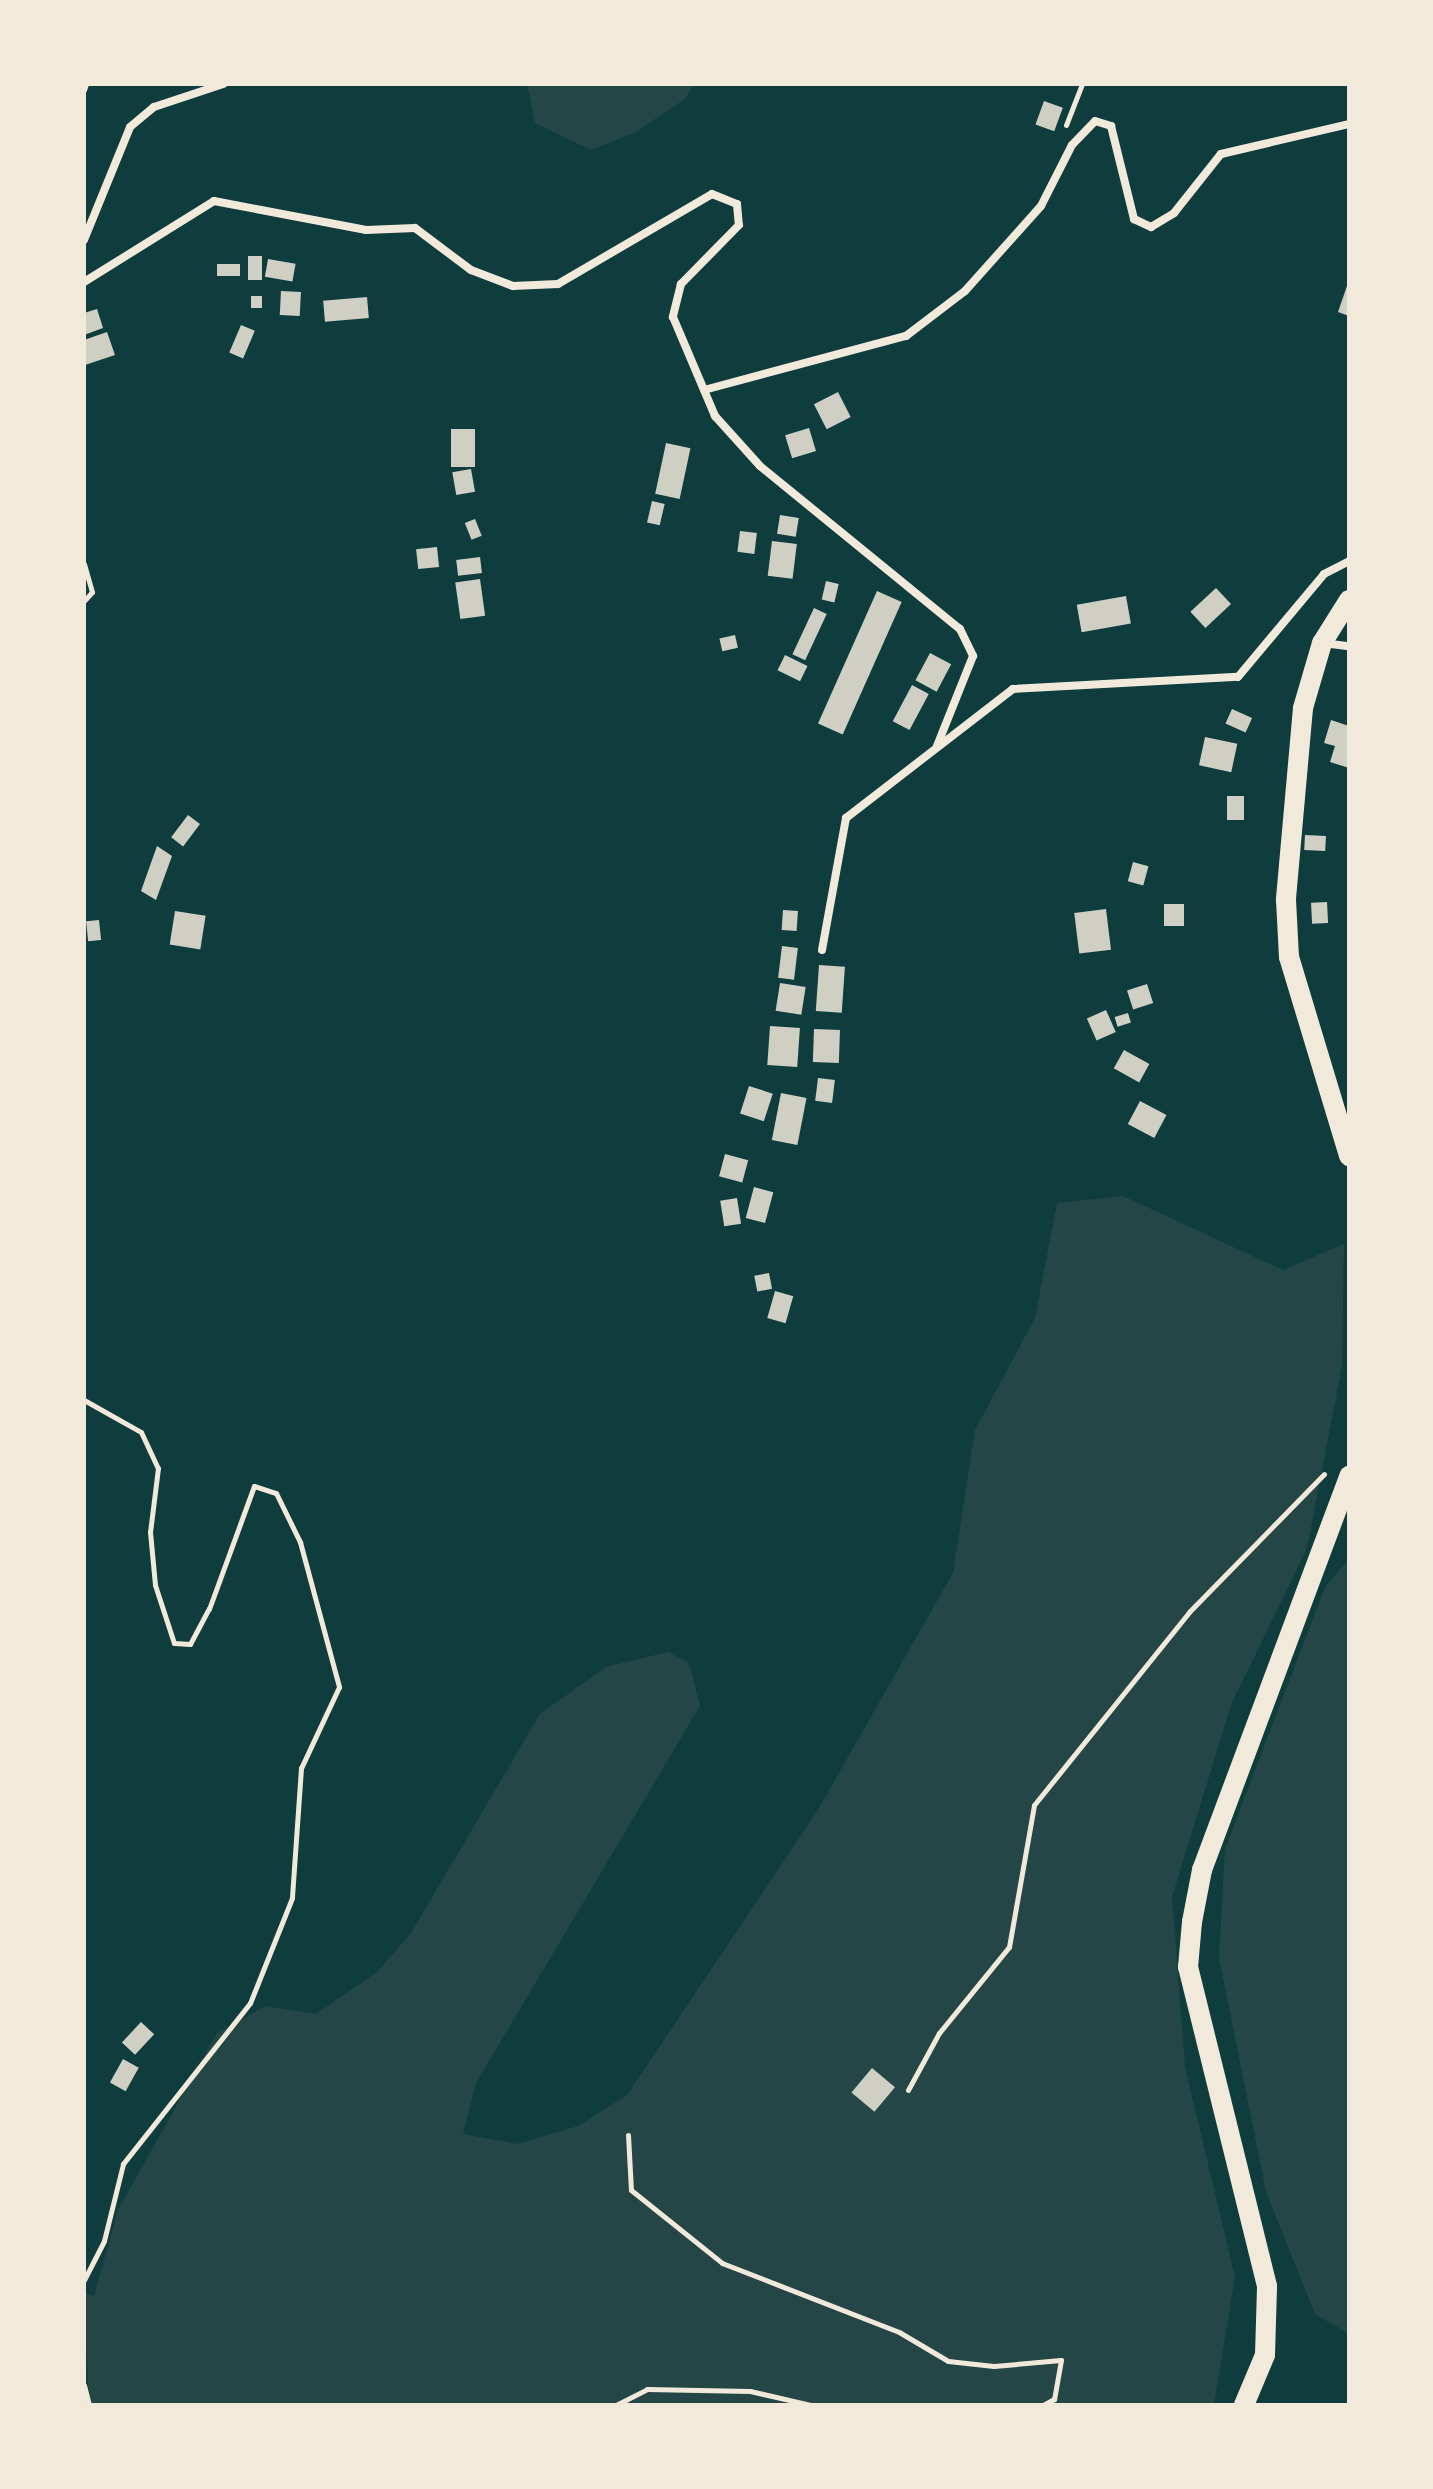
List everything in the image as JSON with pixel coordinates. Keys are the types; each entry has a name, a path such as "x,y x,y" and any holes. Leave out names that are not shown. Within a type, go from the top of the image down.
{"main road":[{"path":"1349,600 1322,643 1303,708 1286,900 1289,957 1349,1156"},
{"path":"1244,2405 1265,2355 1267,2286 1188,1967 1192,1922 1202,1870 1344,1469"}],"street":[{"path":"84,240 130,127 154,107 223,84"},
{"path":"704,390 906,336 965,291 1041,206 1072,145 1095,121 1111,126 1134,219 1151,227 1174,213 1221,154 1349,124"},
{"path":"84,282 214,201 366,230 415,228 471,270 513,286 558,284 712,194 737,204 739,225 681,284 673,317 715,416 760,466 960,629 973,656 937,746"},
{"path":"822,950 846,818 1013,689 1238,677 1324,574 1349,561"},
{"path":"1322,643 1349,646"}],"path":[{"path":"84,90 86,84"},
{"path":"84,564 92,592 84,601"},
{"path":"84,1400 141,1432 158,1468 152,1545 174,1643 190,1644 209,1609 254,1486 276,1493 300,1542 339,1687 301,1768 292,1898 250,2003 123,2164 104,2241 84,2280"},
{"path":"908,2090 939,2033 1009,1947 1034,1805 1189,1612 1273,1518 1344,1469"},
{"path":"628,2135 631,2190 722,2263 899,2332 948,2361 994,2366 1061,2360 1054,2399 1043,2405"},
{"path":"84,2385 89,2405"},
{"path":"616,2405 647,2389 750,2391 811,2405"}],"shaded area":[{"path":"527,84 694,84 685,99 634,133 591,150 535,123"},
{"path":"1123,1196 1283,1270 1344,1244 1342,1366 1307,1548 1231,1705 1172,1897 1185,2067 1235,2277 1214,2405 89,2405 84,2294 94,2296 118,2210 217,2033 265,2006 316,2014 377,1972 411,1933 540,1714 606,1667 668,1652 689,1663 700,1706 476,2083 463,2134 518,2144 578,2126 627,2095 816,1813 953,1573 975,1430 1035,1318 1057,1203"},
{"path":"1349,1559 1349,2334 1315,2314 1266,2192 1219,1958 1225,1849 1325,1587"}],"building":[{"path":"1044,101 1063,108 1054,131 1035,124"},
{"path":"248,256 262,256 262,280 248,280"},
{"path":"268,259 296,264 292,282 265,277"},
{"path":"217,264 240,264 240,276 217,276"},
{"path":"1349,280 1349,316 1338,312"},
{"path":"281,291 301,292 300,316 280,315"},
{"path":"251,296 262,296 262,308 251,308"},
{"path":"367,297 369,318 325,322 323,301"},
{"path":"97,309 103,328 84,335 84,313"},
{"path":"241,325 255,331 243,358 229,353"},
{"path":"107,332 115,355 85,365 84,340"},
{"path":"838,392 851,417 827,429 814,404"},
{"path":"809,428 816,451 792,458 785,435"},
{"path":"451,429 475,429 475,467 451,467"},
{"path":"666,443 690,448 680,499 655,494"},
{"path":"471,469 475,492 456,495 452,472"},
{"path":"652,501 665,504 660,525 647,522"},
{"path":"780,515 799,518 796,537 777,534"},
{"path":"475,519 482,536 472,540 465,523"},
{"path":"740,531 757,533 754,554 737,552"},
{"path":"772,541 797,544 793,579 768,576"},
{"path":"437,547 439,567 418,569 416,549"},
{"path":"480,557 482,573 458,576 456,560"},
{"path":"480,579 485,616 460,619 455,582"},
{"path":"826,581 839,584 834,602 822,600"},
{"path":"1216,588 1231,604 1205,628 1190,612"},
{"path":"877,591 902,602 843,734 818,723"},
{"path":"1126,596 1131,624 1082,632 1077,605"},
{"path":"814,608 827,614 805,660 792,654"},
{"path":"735,635 738,648 722,651 719,639"},
{"path":"930,653 951,664 937,692 915,680"},
{"path":"785,655 807,666 800,681 778,670"},
{"path":"912,685 929,694 910,730 893,721"},
{"path":"1232,709 1252,718 1246,733 1225,724"},
{"path":"1331,720 1349,726 1349,768 1330,762 1335,746 1324,743"},
{"path":"1205,737 1237,744 1231,772 1199,765"},
{"path":"1227,796 1244,796 1244,820 1227,820"},
{"path":"188,815 200,824 183,846 171,837"},
{"path":"1305,835 1326,836 1325,851 1304,850"},
{"path":"157,846 172,856 156,900 141,891"},
{"path":"1133,862 1148,866 1143,885 1128,881"},
{"path":"1327,902 1328,923 1312,924 1311,903"},
{"path":"1164,904 1184,904 1184,926 1164,926"},
{"path":"1106,909 1111,950 1079,954 1074,913"},
{"path":"783,910 798,911 797,931 782,930"},
{"path":"175,911 206,916 200,949 170,945"},
{"path":"99,920 101,940 88,941 86,921"},
{"path":"782,946 798,948 794,980 778,978"},
{"path":"819,965 845,967 842,1013 816,1011"},
{"path":"780,983 806,987 801,1015 776,1011"},
{"path":"1147,984 1153,1003 1133,1010 1127,990"},
{"path":"1106,1010 1116,1032 1097,1040 1087,1019"},
{"path":"1128,1013 1131,1023 1118,1027 1115,1017"},
{"path":"770,1026 800,1028 797,1067 767,1065"},
{"path":"814,1029 840,1030 839,1063 813,1062"},
{"path":"1124,1050 1149,1064 1139,1082 1114,1068"},
{"path":"818,1078 835,1080 832,1103 815,1101"},
{"path":"749,1086 773,1094 764,1121 740,1114"},
{"path":"781,1093 807,1098 797,1145 772,1140"},
{"path":"1140,1101 1166,1115 1154,1138 1128,1124"},
{"path":"725,1154 748,1160 742,1182 719,1176"},
{"path":"754,1187 773,1192 765,1223 746,1218"},
{"path":"737,1198 741,1224 724,1226 720,1201"},
{"path":"769,1273 772,1289 757,1292 754,1276"},
{"path":"775,1291 793,1296 786,1323 767,1318"},
{"path":"141,2022 154,2034 135,2055 122,2042"},
{"path":"123,2059 139,2068 126,2091 110,2083"},
{"path":"872,2068 895,2087 874,2112 851,2093"}]}
